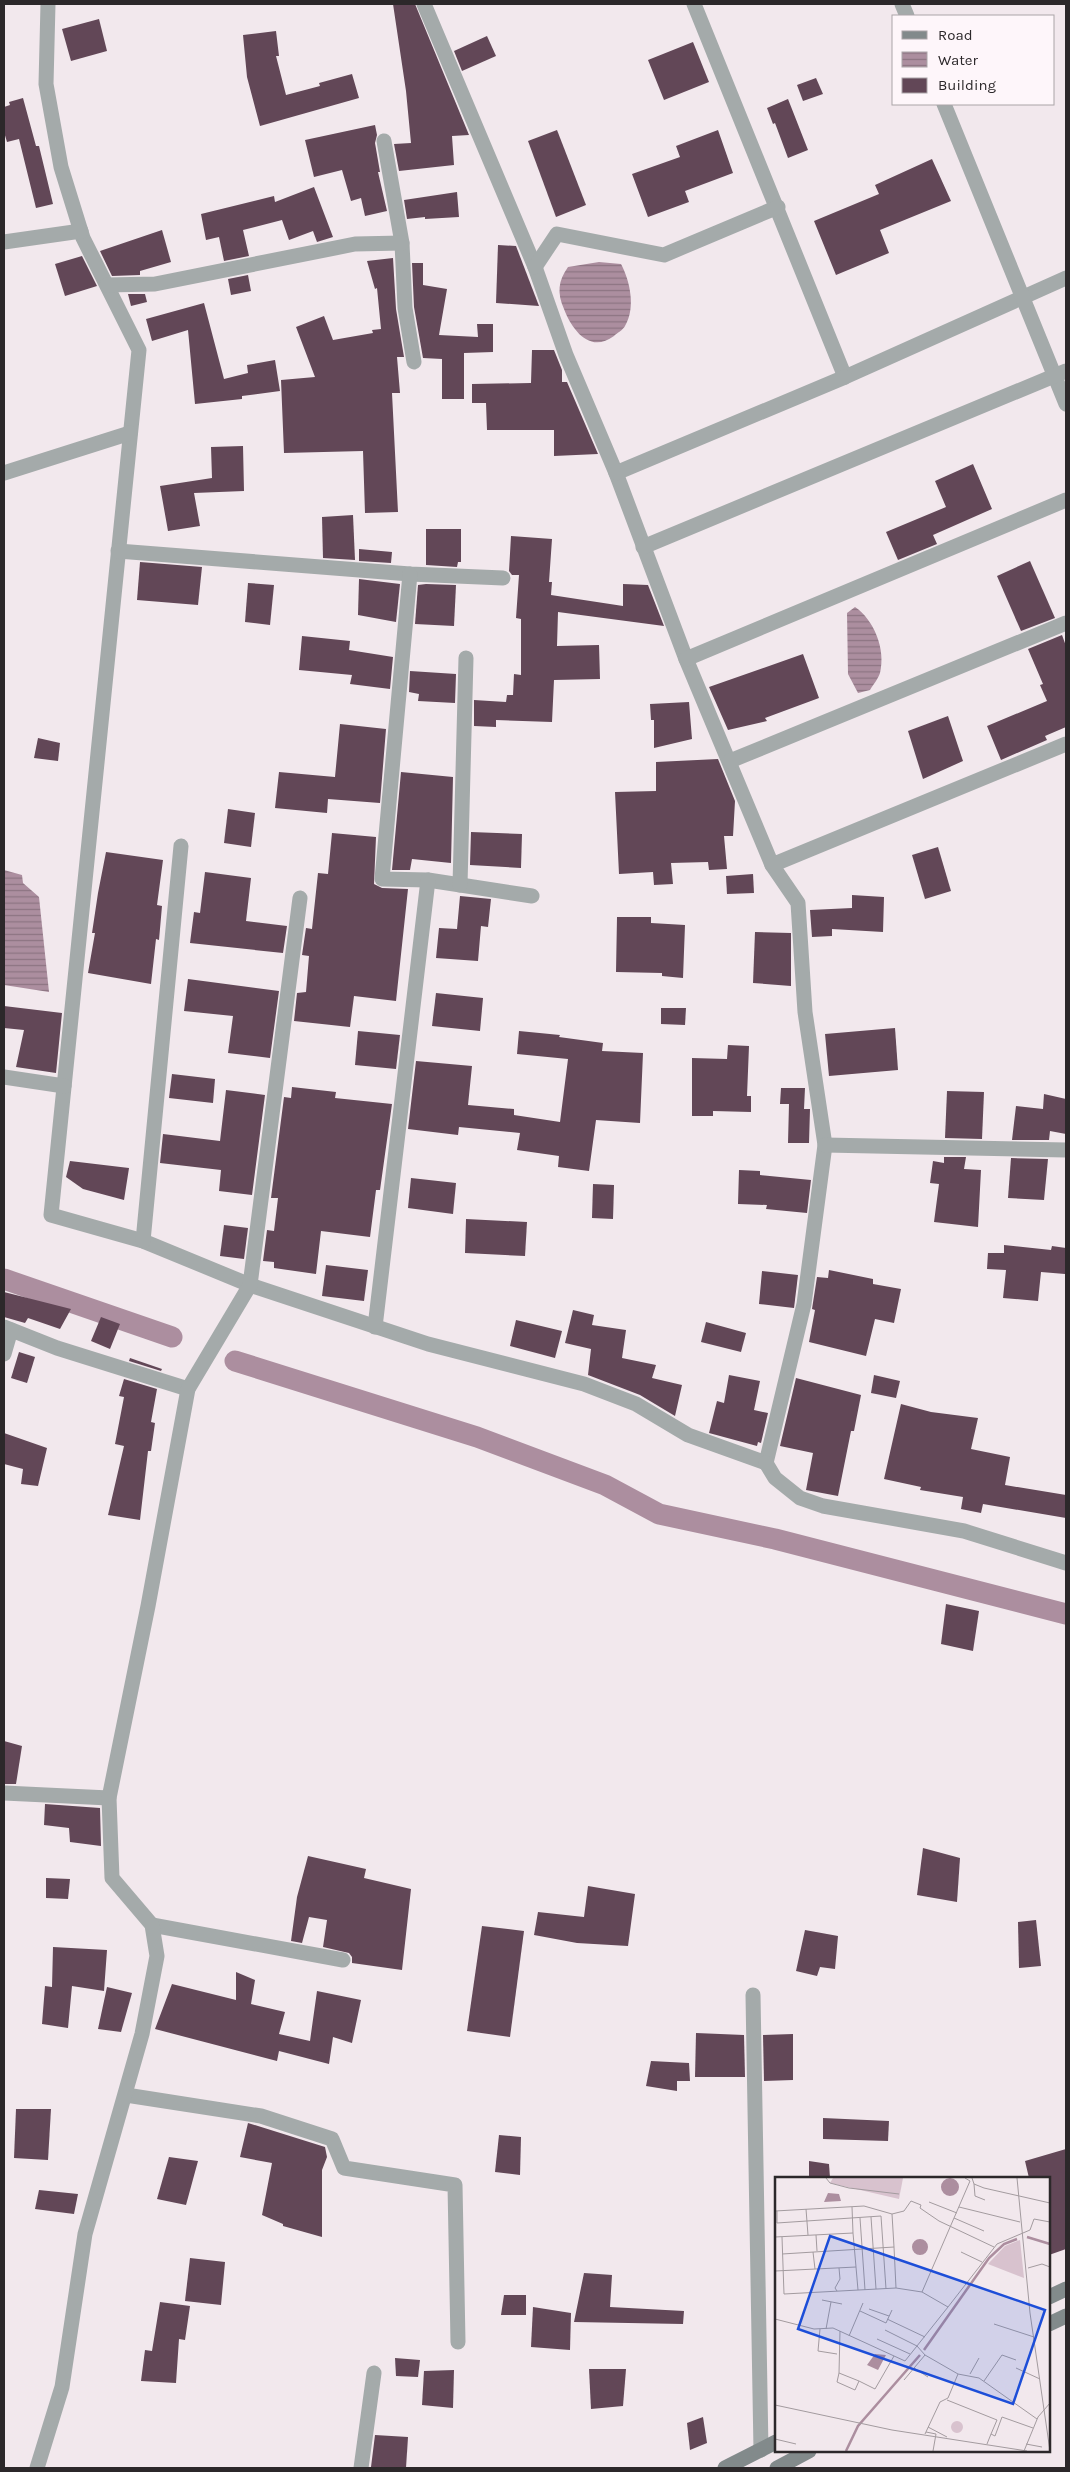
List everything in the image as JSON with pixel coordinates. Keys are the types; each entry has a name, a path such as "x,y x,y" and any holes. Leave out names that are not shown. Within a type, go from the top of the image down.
{"main road":[{"path":"1050,2297 1066,2289"},
{"path":"1050,2324 1066,2316"},
{"path":"725,2468 775,2443"},
{"path":"777,2468 807,2452"}],"street":[{"path":"48,4 46,84 61,167 81,230 139,350 51,1215 143,1241 250,1284 428,1344 584,1384 636,1404 688,1435 766,1463 775,1478 800,1498 823,1506 964,1530 1066,1563"},
{"path":"424,4 535,267 566,355 616,473 686,659 772,865 798,903 805,1012 824,1146 804,1304 766,1463"},
{"path":"694,4 845,377"},
{"path":"944,105 1024,296 1061,373 1066,404"},
{"path":"384,142 402,243 405,308 414,362"},
{"path":"535,267 557,234 664,255 778,208"},
{"path":"4,242 81,230"},
{"path":"107,285 155,284 355,244 402,243"},
{"path":"616,473 845,377 1066,278"},
{"path":"643,546 1061,373"},
{"path":"4,473 130,433"},
{"path":"686,659 1066,500"},
{"path":"118,551 410,574 502,578"},
{"path":"410,574 382,879 428,880 532,896"},
{"path":"730,761 1066,623"},
{"path":"460,885 466,658"},
{"path":"772,865 1066,744"},
{"path":"143,1241 181,846"},
{"path":"375,1327 428,880"},
{"path":"37,2468 62,2387 85,2234 126,2096 142,2034 157,1956 152,1925 112,1878 109,1798 148,1606 188,1389 250,1284 300,898"},
{"path":"4,1077 64,1086"},
{"path":"824,1146 1066,1150"},
{"path":"4,1354 7,1329 57,1348 188,1389"},
{"path":"4,1793 109,1798"},
{"path":"152,1925 343,1960"},
{"path":"753,1995 761,2450"},
{"path":"126,2096 261,2116 332,2139 344,2168 455,2185 458,2342"},
{"path":"361,2468 374,2373"}],"water":[{"path":"599,262 621,264 627,278 631,303 628,319 624,327 605,341 597,342 590,341 577,332 567,317 562,303 560,282 568,267"},
{"path":"855,607 868,619 873,627 880,645 881,654 880,673 877,680 870,690 858,693 848,674 847,613"},
{"path":"4,870 22,875 23,883 39,897 49,992 4,985"}],"building":[{"path":"393,4 415,4 469,135 452,136 454,165 399,171 394,144 411,143 406,91"},
{"path":"99,19 107,51 71,61 62,29"},
{"path":"276,31 279,56 276,56 286,95 320,86 319,83 352,74 359,98 260,126 247,77 243,35"},
{"path":"487,36 496,56 462,71 454,51"},
{"path":"693,42 709,82 664,100 648,60"},
{"path":"816,78 823,94 803,101 797,85"},
{"path":"23,98 36,146 39,146 53,204 36,208 19,139 7,142 4,132 4,107 10,105 9,102"},
{"path":"788,99 808,150 788,158 775,123 773,124 767,108"},
{"path":"375,125 377,135 375,143 380,172 378,172 387,211 365,216 361,198 351,201 342,170 314,177 305,140"},
{"path":"557,130 586,205 556,217 528,141"},
{"path":"718,130 733,173 685,191 689,202 648,217 632,174 680,157 676,146"},
{"path":"932,159 951,201 880,230 889,253 836,275 814,221 879,194 875,185"},
{"path":"314,187 333,237 317,242 313,231 289,240 282,220 243,230 249,256 224,261 219,237 206,240 201,214 274,196 275,202"},
{"path":"457,192 459,217 407,219 404,200"},
{"path":"162,230 171,262 140,271 140,275 112,276 100,251"},
{"path":"498,245 516,246 539,306 496,303"},
{"path":"82,256 97,286 65,296 55,264"},
{"path":"393,258 396,309 404,357 397,357 400,393 392,393 398,512 365,513 363,451 284,453 281,380 315,377 296,327 324,316 333,340 373,333 372,330 381,329 377,288 375,289 367,261"},
{"path":"412,263 423,263 423,285 447,289 439,335 478,337 477,324 493,324 493,352 464,353 464,399 442,399 442,359 423,358 414,307"},
{"path":"248,275 251,291 231,295 228,279"},
{"path":"128,294 145,294 147,302 131,306"},
{"path":"204,303 224,379 248,373 247,365 275,360 280,391 242,396 242,399 195,404 188,330 152,341 146,319"},
{"path":"532,350 554,350 562,370 562,382 567,382 598,454 554,456 554,430 487,430 486,403 472,403 472,384 531,383"},
{"path":"243,446 244,491 194,493 200,526 168,531 160,486 212,478 211,447"},
{"path":"973,464 992,509 933,535 937,544 898,560 886,532 946,507 935,481"},
{"path":"353,515 355,560 323,558 322,517"},
{"path":"426,529 461,529 461,562 458,562 457,567 426,565"},
{"path":"511,536 552,539 549,582 552,582 551,595 623,606 623,584 648,585 664,626 558,612 557,646 599,645 600,679 554,680 552,722 496,720 496,727 474,726 474,700 506,702 507,695 513,695 514,674 521,675 521,619 516,618 519,575 512,575 509,571"},
{"path":"359,549 392,552 391,563 359,561"},
{"path":"1030,561 1055,618 1021,631 997,576"},
{"path":"140,562 202,567 198,605 137,600"},
{"path":"359,579 400,584 396,622 358,615"},
{"path":"248,583 274,585 270,625 245,622"},
{"path":"418,585 456,585 454,626 415,624"},
{"path":"1062,635 1066,646 1066,727 1045,736 1047,740 1001,760 987,726 1047,701 1040,685 1043,684 1028,649"},
{"path":"302,636 350,641 349,650 393,657 390,689 350,684 352,675 299,670"},
{"path":"803,654 819,698 765,718 767,721 728,730 709,687"},
{"path":"410,671 456,674 455,703 418,701 419,694 409,692"},
{"path":"689,702 692,739 654,748 654,720 651,720 650,704"},
{"path":"948,716 963,761 923,779 908,731"},
{"path":"340,724 386,729 380,803 328,799 327,813 275,808 279,772 335,777"},
{"path":"38,738 60,743 58,761 34,758"},
{"path":"718,759 735,801 733,836 724,836 727,869 709,870 708,862 671,863 673,884 654,885 653,872 619,874 615,792 656,791 656,762"},
{"path":"401,772 453,777 451,863 412,859 410,870 392,870"},
{"path":"228,809 255,813 251,847 224,843"},
{"path":"471,832 522,834 521,868 470,865"},
{"path":"332,833 376,837 374,884 382,888 408,889 396,1001 354,996 350,1027 294,1021 297,993 306,992 309,956 302,955 306,928 312,929 318,873 328,874"},
{"path":"938,847 951,891 925,899 912,855"},
{"path":"106,852 163,860 157,905 162,906 159,940 156,939 151,984 88,973 95,933 92,933"},
{"path":"205,872 251,878 246,921 287,926 283,953 190,943 194,912 200,913"},
{"path":"753,874 754,893 727,894 726,876"},
{"path":"852,895 884,897 883,932 832,929 832,936 812,937 810,910 852,908"},
{"path":"460,896 491,899 488,927 481,926 478,961 436,958 439,928 457,929"},
{"path":"617,917 651,917 651,923 685,925 683,978 662,976 662,973 616,972"},
{"path":"755,932 791,933 791,986 753,983"},
{"path":"188,979 279,991 270,1058 228,1053 233,1016 184,1011"},
{"path":"436,993 483,998 480,1031 432,1026"},
{"path":"4,1006 62,1013 56,1073 16,1067 24,1030 4,1028"},
{"path":"661,1008 686,1008 685,1025 661,1024"},
{"path":"895,1028 898,1070 829,1076 825,1034"},
{"path":"358,1031 400,1035 396,1069 355,1065"},
{"path":"519,1031 560,1035 559,1037 603,1043 602,1051 643,1053 640,1123 596,1120 589,1171 558,1167 559,1156 517,1150 520,1133 459,1127 458,1135 408,1129 416,1061 472,1066 468,1105 514,1109 514,1115 560,1122 568,1059 517,1054"},
{"path":"728,1045 749,1046 747,1096 751,1096 751,1112 713,1111 713,1116 692,1116 692,1058 727,1059"},
{"path":"172,1074 215,1079 213,1103 169,1098"},
{"path":"292,1087 336,1092 335,1098 392,1104 380,1190 376,1190 370,1237 321,1231 316,1274 274,1268 274,1262 263,1261 267,1230 274,1231 278,1198 271,1198 284,1097 291,1098"},
{"path":"781,1088 805,1088 804,1109 810,1109 809,1143 788,1143 789,1104 780,1104"},
{"path":"226,1090 265,1095 252,1195 219,1191 221,1170 160,1163 163,1134 220,1141"},
{"path":"947,1091 984,1092 982,1139 945,1138"},
{"path":"1044,1094 1066,1099 1066,1134 1050,1131 1049,1140 1012,1140 1016,1106 1043,1109"},
{"path":"944,1157 966,1157 964,1169 981,1170 978,1227 934,1222 939,1184 930,1183 933,1161 944,1163"},
{"path":"1011,1158 1048,1159 1044,1200 1008,1198"},
{"path":"70,1161 129,1168 124,1200 83,1189 66,1177"},
{"path":"739,1170 760,1171 760,1175 811,1180 807,1213 766,1209 767,1205 738,1204"},
{"path":"411,1178 456,1183 453,1214 408,1208"},
{"path":"593,1184 614,1185 613,1219 592,1218"},
{"path":"466,1219 527,1222 525,1256 465,1253"},
{"path":"224,1225 248,1228 244,1259 220,1256"},
{"path":"1004,1245 1051,1250 1052,1246 1066,1248 1065,1274 1041,1272 1038,1301 1003,1298 1006,1270 987,1269 988,1253 1004,1253"},
{"path":"326,1265 368,1270 364,1301 322,1296"},
{"path":"829,1270 873,1279 873,1284 901,1289 894,1323 875,1319 866,1356 809,1342 815,1310 812,1309 817,1277 828,1278"},
{"path":"762,1271 798,1275 794,1308 759,1304"},
{"path":"4,1292 71,1309 60,1329 28,1318 25,1323 4,1317"},
{"path":"573,1310 594,1315 592,1325 626,1330 622,1358 656,1365 652,1378 682,1385 675,1416 640,1395 588,1375 591,1349 565,1343"},
{"path":"101,1317 120,1324 110,1349 91,1341"},
{"path":"516,1320 562,1331 555,1358 510,1346"},
{"path":"706,1322 746,1333 741,1352 701,1342"},
{"path":"19,1352 35,1357 27,1383 11,1378"},
{"path":"130,1358 162,1369 161,1371 129,1361"},
{"path":"729,1375 760,1381 754,1410 768,1413 761,1443 758,1442 757,1446 709,1433 717,1401 724,1403"},
{"path":"874,1375 900,1381 896,1398 871,1393"},
{"path":"796,1378 861,1395 854,1431 851,1431 838,1496 806,1490 813,1453 780,1446"},
{"path":"124,1379 157,1389 151,1422 155,1423 151,1451 148,1451 140,1520 108,1515 124,1446 115,1444 124,1397 119,1396"},
{"path":"901,1404 931,1412 978,1418 971,1449 1010,1457 1005,1485 1066,1495 1066,1518 983,1504 981,1513 961,1509 963,1497 920,1490 921,1487 884,1479"},
{"path":"4,1433 47,1448 38,1486 21,1484 23,1469 4,1464"},
{"path":"946,1604 979,1611 973,1651 941,1644"},
{"path":"4,1741 22,1746 16,1784 4,1784"},
{"path":"45,1804 100,1808 101,1846 70,1842 69,1828 44,1825"},
{"path":"923,1848 960,1858 957,1902 917,1895"},
{"path":"308,1856 366,1869 364,1878 411,1889 402,1970 352,1963 352,1957 349,1953 323,1947 327,1920 309,1917 302,1943 291,1941 297,1897"},
{"path":"46,1878 70,1879 68,1899 46,1898"},
{"path":"588,1886 635,1894 628,1946 577,1943 534,1935 538,1912 584,1917"},
{"path":"1036,1920 1041,1966 1019,1968 1018,1922"},
{"path":"482,1926 524,1931 510,2037 467,2031"},
{"path":"805,1930 838,1936 835,1969 820,1967 817,1976 796,1971"},
{"path":"53,1947 107,1950 104,1991 72,1986 68,2028 42,2024 45,1986 52,1987"},
{"path":"236,1972 255,1980 251,2004 285,2012 279,2034 310,2041 317,1991 361,2000 352,2043 333,2037 329,2064 279,2051 277,2061 155,2029 172,1984 236,2000"},
{"path":"107,1987 132,1993 121,2032 98,2029"},
{"path":"696,2033 744,2035 745,2077 695,2077"},
{"path":"793,2034 793,2080 764,2081 763,2035"},
{"path":"651,2061 689,2063 690,2081 677,2081 677,2091 646,2086"},
{"path":"16,2109 51,2109 48,2160 14,2158"},
{"path":"823,2118 889,2121 888,2141 823,2139"},
{"path":"248,2123 325,2147 327,2157 322,2170 322,2237 283,2226 283,2224 262,2215 272,2163 240,2157"},
{"path":"499,2135 521,2137 520,2175 495,2172"},
{"path":"1066,2149 1066,2249 1050,2255 1050,2177 1029,2177 1025,2161"},
{"path":"169,2157 198,2161 186,2205 157,2199"},
{"path":"809,2161 829,2164 830,2177 809,2177"},
{"path":"39,2190 78,2194 74,2214 35,2209"},
{"path":"190,2258 225,2262 221,2305 185,2301"},
{"path":"584,2273 612,2275 610,2307 684,2311 683,2324 574,2322"},
{"path":"504,2295 526,2295 526,2315 501,2315"},
{"path":"160,2302 190,2306 185,2340 179,2339 176,2383 141,2381 145,2350 152,2351"},
{"path":"533,2307 571,2313 570,2350 531,2347"},
{"path":"395,2358 420,2360 418,2377 396,2376"},
{"path":"589,2369 626,2369 623,2406 591,2409"},
{"path":"454,2370 453,2408 422,2405 424,2371"},
{"path":"703,2417 707,2443 690,2450 687,2423"},
{"path":"375,2435 408,2437 406,2468 371,2467"}],"waterway":[{"path":"4,1279 172,1337"},
{"path":"235,1361 477,1437 605,1485 659,1514 775,1539 1066,1614"}]}
